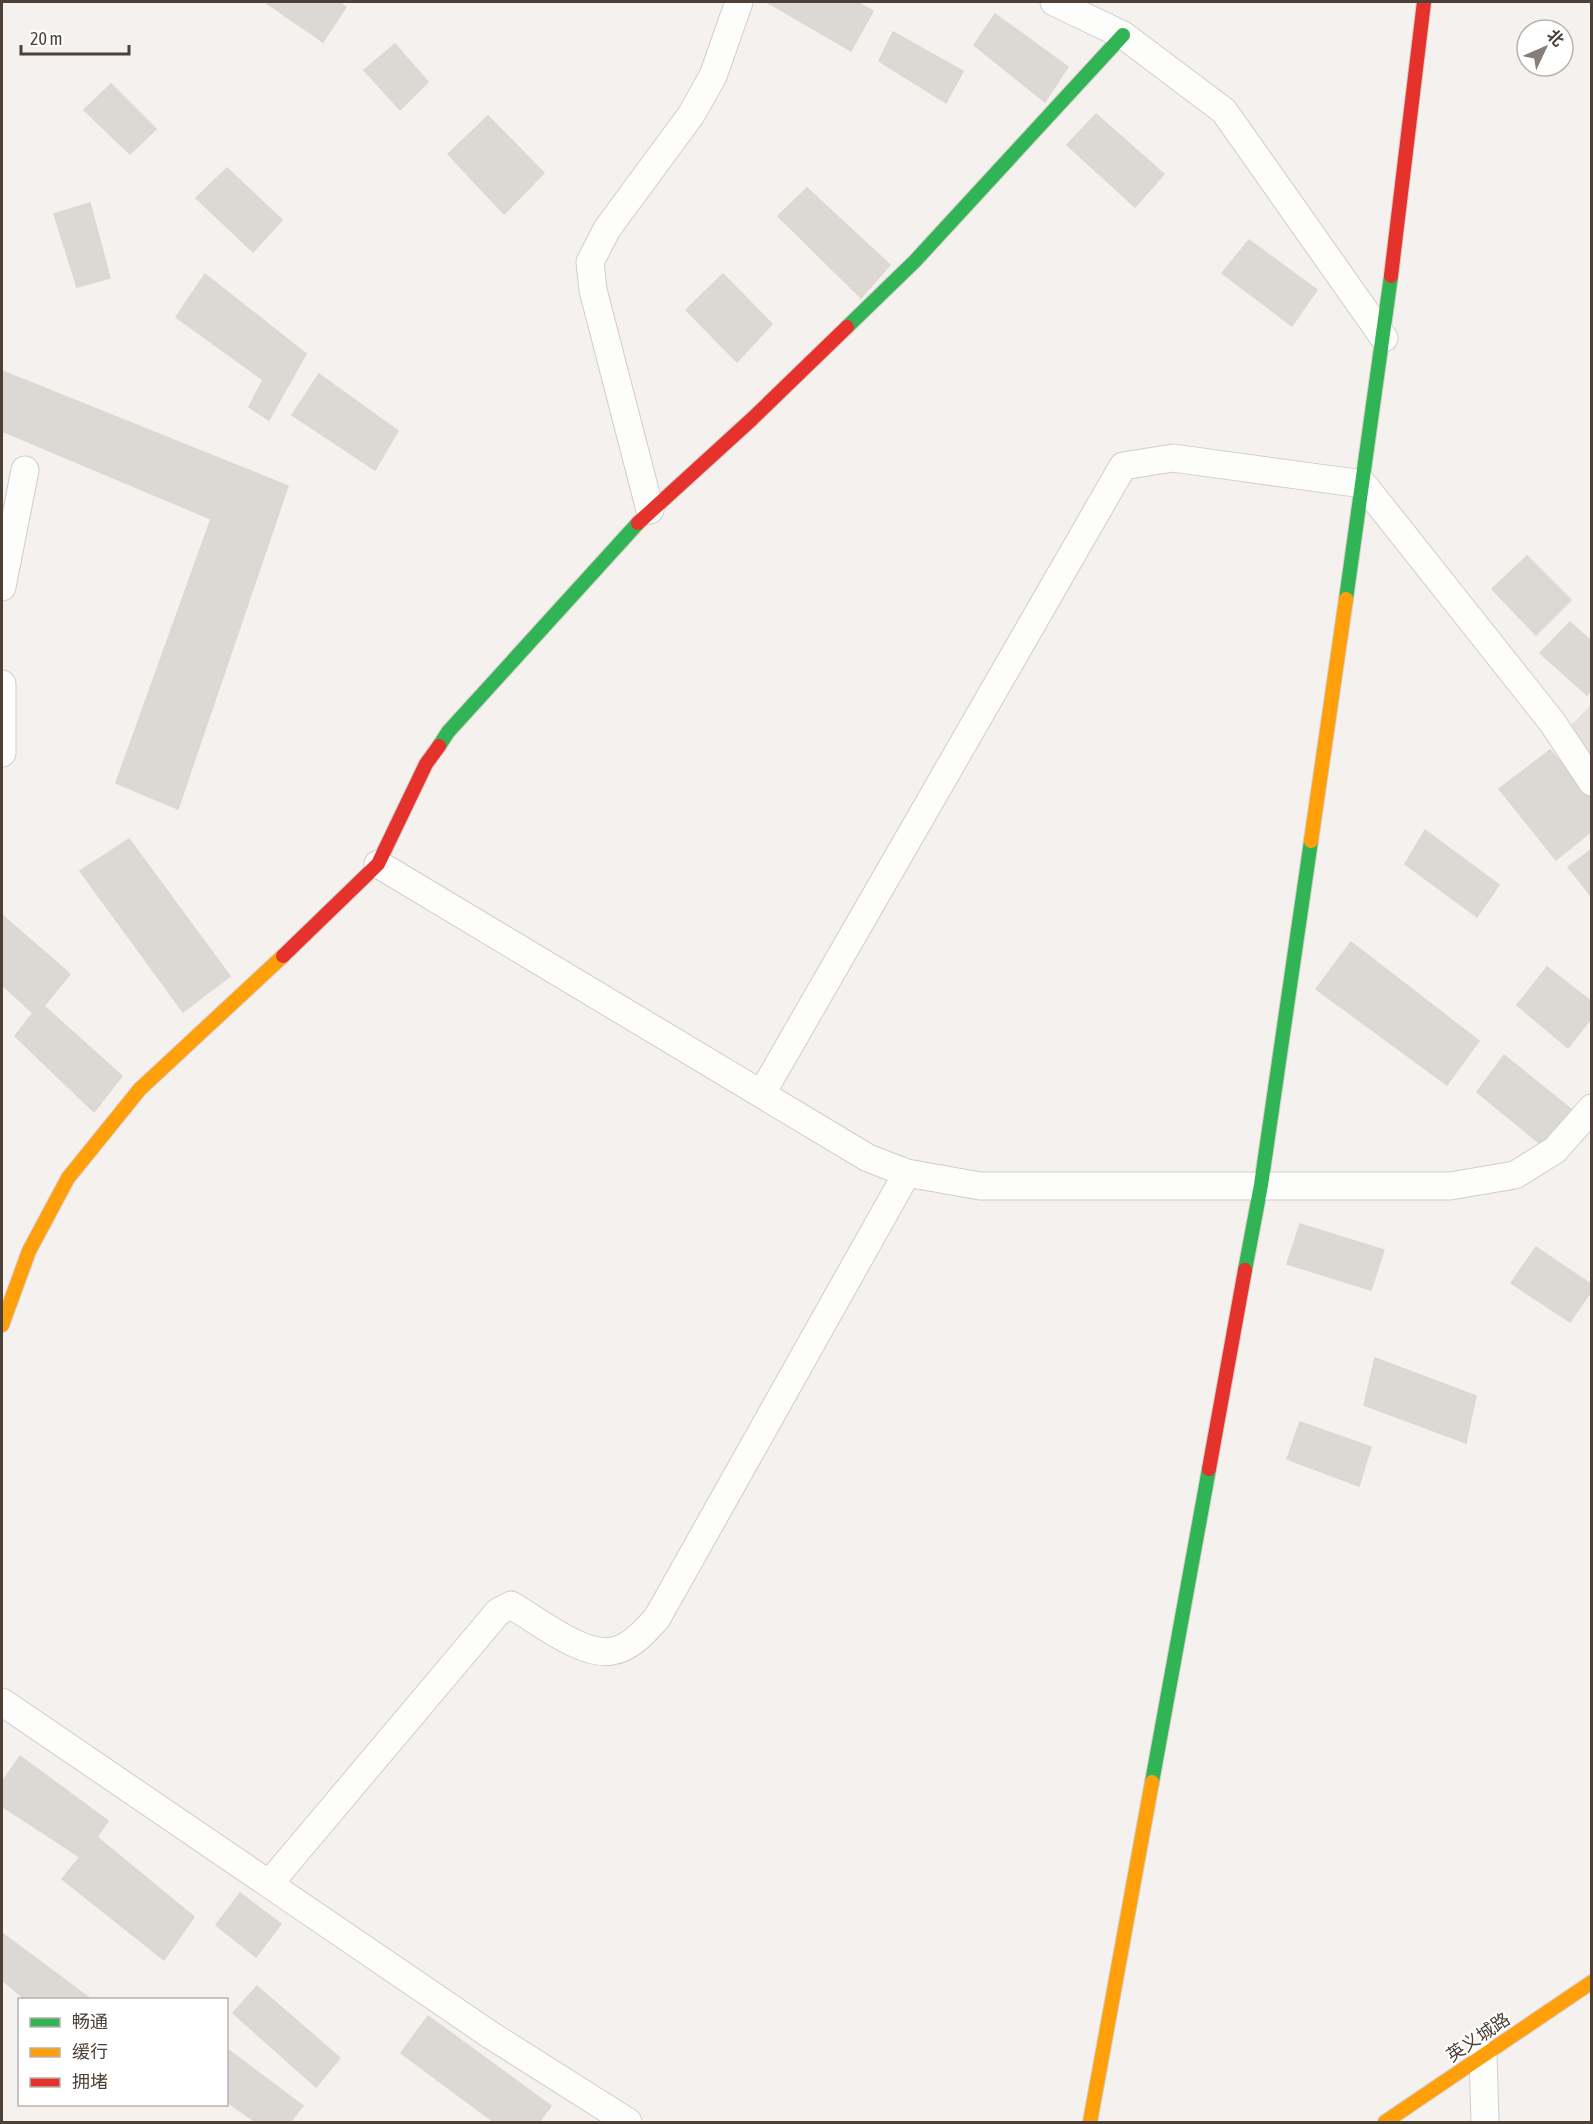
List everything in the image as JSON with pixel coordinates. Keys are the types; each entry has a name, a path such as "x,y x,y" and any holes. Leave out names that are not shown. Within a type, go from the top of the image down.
{"street":[{"path":"650,510 593,290 590,262 606,229 691,115 712,76 739,2"},
{"path":"1054,2 1123,35 1224,111 1384,338"},
{"path":"1090,2122 1261,1185 1384,338 1424,2"},
{"path":"2,1325 29,1251 68,1178 140,1089 326,916 378,864 426,764 448,732 650,510 752,418 915,261 1123,35"},
{"path":"762,1093 1123,466 1173,458 1363,484 1551,722 1592,782"},
{"path":"2,587 25,470"},
{"path":"2,684 2,753"},
{"path":"378,864 868,1158 907,1173 980,1186 1450,1185 1515,1175 1555,1150 1592,1108"},
{"path":"269,1884 498,1612 511,1605 588,1651 613,1651 637,1639 657,1618 907,1173"},
{"path":"2,1702 489,2034 628,2122"},
{"name":"英义城路","path":"1385,2122 1592,1982"},
{"path":"1483,2055 1485,2122"}],"shaded area":[{"path":"1591,705 1591,758 1569,727"}],"building":[{"path":"265,2 338,2 346,7 323,42"},
{"path":"767,2 857,2 873,11 851,51"},
{"path":"995,14 1068,67 1045,102 974,45"},
{"path":"893,32 963,71 946,103 879,61"},
{"path":"395,44 428,82 400,110 364,70"},
{"path":"111,84 156,129 130,154 84,110"},
{"path":"1096,114 1164,174 1135,207 1067,145"},
{"path":"488,116 544,173 504,214 448,154"},
{"path":"227,168 282,220 253,252 196,198"},
{"path":"807,188 890,265 861,298 778,216"},
{"path":"90,203 110,278 77,287 54,214"},
{"path":"1249,240 1317,290 1292,326 1222,273"},
{"path":"205,274 306,354 269,420 249,407 263,380 176,317"},
{"path":"723,274 772,324 737,362 686,310"},
{"path":"2,371 288,486 178,809 116,783 211,519 2,431"},
{"path":"319,374 398,431 375,470 292,415"},
{"path":"1527,556 1571,600 1536,635 1492,589"},
{"path":"1570,622 1592,642 1592,689 1587,695 1540,653"},
{"path":"1550,750 1592,799 1592,831 1556,860 1499,789"},
{"path":"1425,830 1499,885 1477,917 1405,864"},
{"path":"129,839 230,976 183,1012 80,871"},
{"path":"1592,849 1592,897 1568,867"},
{"path":"2,915 70,974 44,1006 122,1076 94,1112 15,1036 33,1013 2,985"},
{"path":"1351,942 1479,1041 1447,1085 1316,989"},
{"path":"1547,967 1592,1002 1592,1017 1568,1048 1517,1005"},
{"path":"1504,1055 1572,1110 1543,1146 1477,1092"},
{"path":"1300,1224 1384,1250 1371,1290 1287,1264"},
{"path":"1536,1247 1592,1285 1592,1290 1570,1322 1511,1283"},
{"path":"1375,1358 1476,1396 1466,1443 1364,1405"},
{"path":"1300,1422 1371,1447 1359,1486 1287,1459"},
{"path":"20,1756 108,1821 97,1837 194,1917 164,1960 62,1879 80,1857 2,1806 2,1782"},
{"path":"240,1893 281,1924 256,1957 216,1925"},
{"path":"2,1933 89,1998 24,1998 2,1980"},
{"path":"257,1986 340,2058 316,2087 233,2013"},
{"path":"428,2016 551,2106 539,2122 494,2122 401,2053"},
{"path":"228,2050 303,2106 290,2122 256,2122 228,2102"}],"traffic: fast":[{"path":"847,327 915,261 1123,35"},
{"path":"1346,599 1391,276"},
{"path":"439,746 448,732 638,523"},
{"path":"1245,1270 1261,1185 1311,841"},
{"path":"1152,1782 1209,1469"}],"traffic: slow":[{"path":"1311,841 1346,599"},
{"path":"2,1325 29,1251 68,1178 140,1089 283,956"},
{"path":"1090,2122 1152,1782"},
{"path":"1385,2122 1592,1982"}],"traffic: jam":[{"path":"1391,276 1424,2"},
{"path":"638,523 752,419 847,327"},
{"path":"283,956 378,864 426,764 439,746"},
{"path":"1209,1469 1245,1270"}]}
